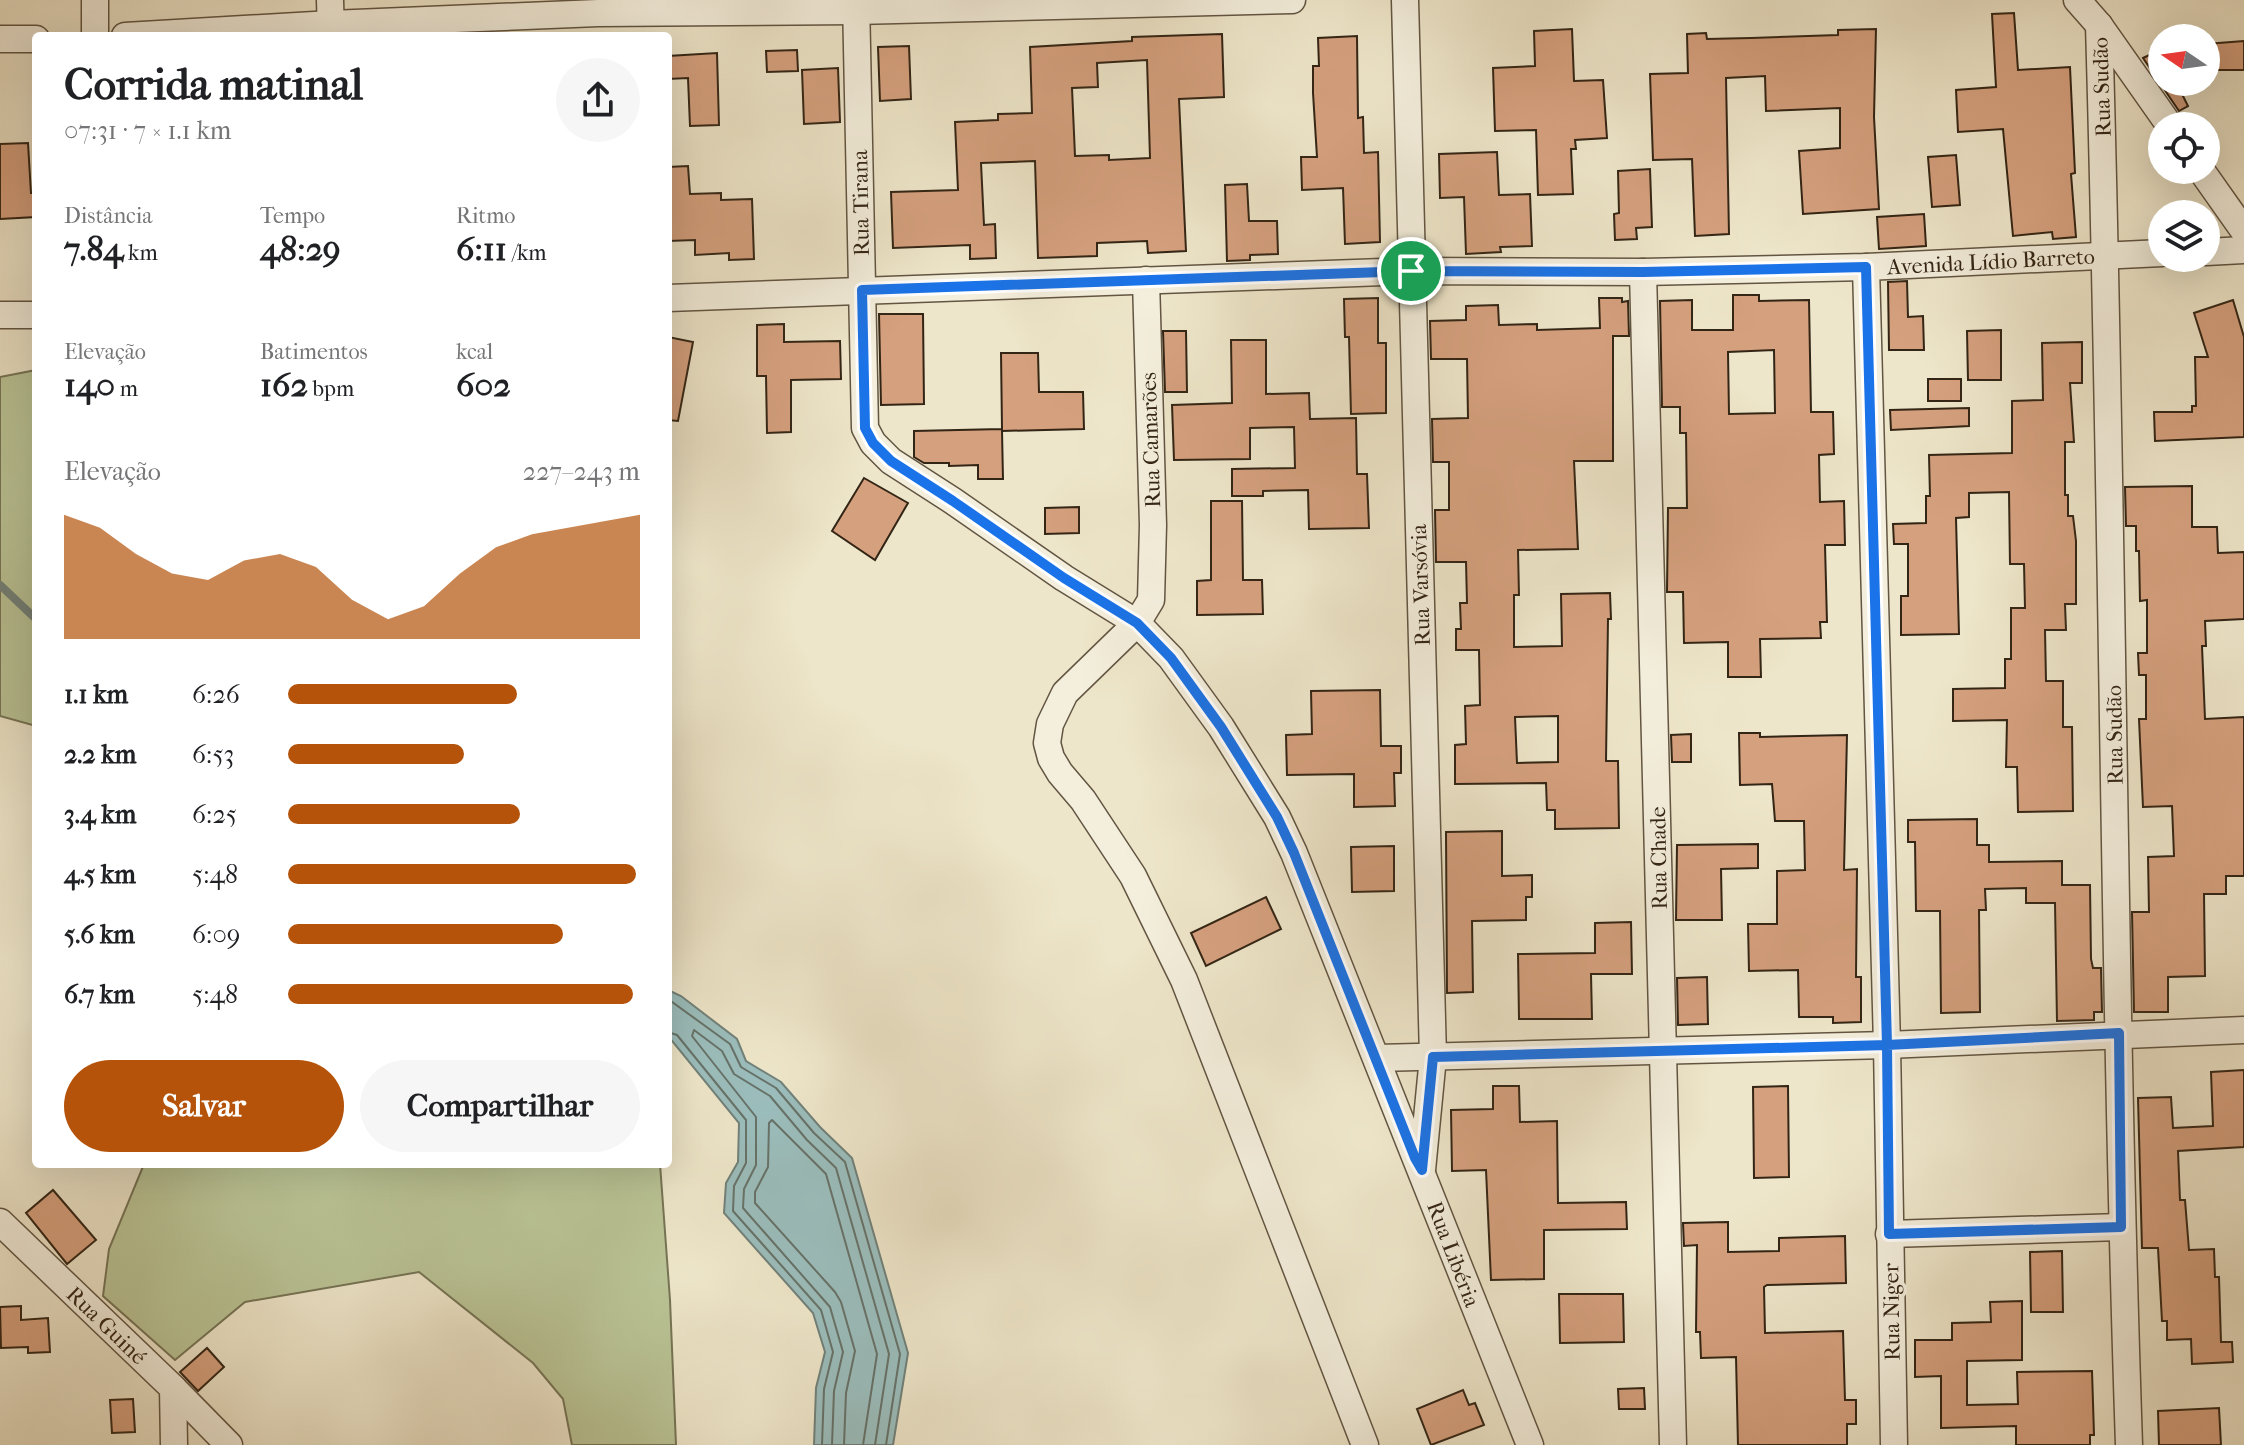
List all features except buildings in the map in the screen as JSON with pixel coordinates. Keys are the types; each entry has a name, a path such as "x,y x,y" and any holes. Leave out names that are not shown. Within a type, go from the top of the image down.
{"street":[{"path":"95,0 95,32"},
{"path":"176,32 331,20 598,7 1292,0"},
{"name":"Rua Varsóvia","path":"1405,0 1433,1057 1422,1170"},
{"path":"2077,0 2099,25 2160,112"},
{"name":"Rua Tirana","path":"856,6 862,407"},
{"name":"Rua Sudão","path":"2099,25 2106,255 2121,1227 2129,1445"},
{"path":"0,39 32,39"},
{"path":"2211,184 2244,231"},
{"path":"2220,251 2244,250"},
{"name":"Avenida Lídio Barreto","path":"672,298 1411,271 1643,272 1866,267 2148,254"},
{"name":"Rua Niger","path":"1866,267 1887,1045 1894,1445"},
{"name":"Rua Chade","path":"1643,272 1673,1445"},
{"name":"Rua Camarões","path":"1137,623 1151,600 1153,525 1146,280"},
{"path":"0,315 32,315"},
{"name":"Rua Libéria","path":"862,407 865,428 873,443 891,461 1064,578 1137,623 1171,658 1212,715 1277,817 1294,853 1530,1445"},
{"path":"1137,623 1065,693 1050,724 1047,743 1051,758 1133,876 1184,980 1365,1445"},
{"path":"1377,1058 1887,1045 2244,1030"},
{"name":"Rua Guiné","path":"0,1222 229,1445"},
{"path":"1889,1234 2121,1227"},
{"path":"173,1388 174,1445"}],"green space":[{"path":"32,371 32,725 0,716 0,377"},
{"path":"142,1168 660,1168 676,1445 572,1445 563,1399 533,1363 419,1272 245,1302 175,1360 103,1296 109,1249"}],"water":[{"path":"672,992 737,1039 746,1061 781,1082 852,1158 908,1353 893,1445 814,1445 816,1388 825,1352 813,1313 724,1213 726,1183 738,1162 739,1123 672,1041"}],"waterway":[{"path":"0,585 32,615"}],"route":[{"path":"1411,271 862,290 862,407 865,428 873,443 891,461 1064,578 1137,623 1171,658 1221,727 1277,817 1422,1170 1433,1057 1887,1045 1889,1234 2121,1227 2119,1033 1887,1045 1866,267 1643,272 1411,271"}]}
